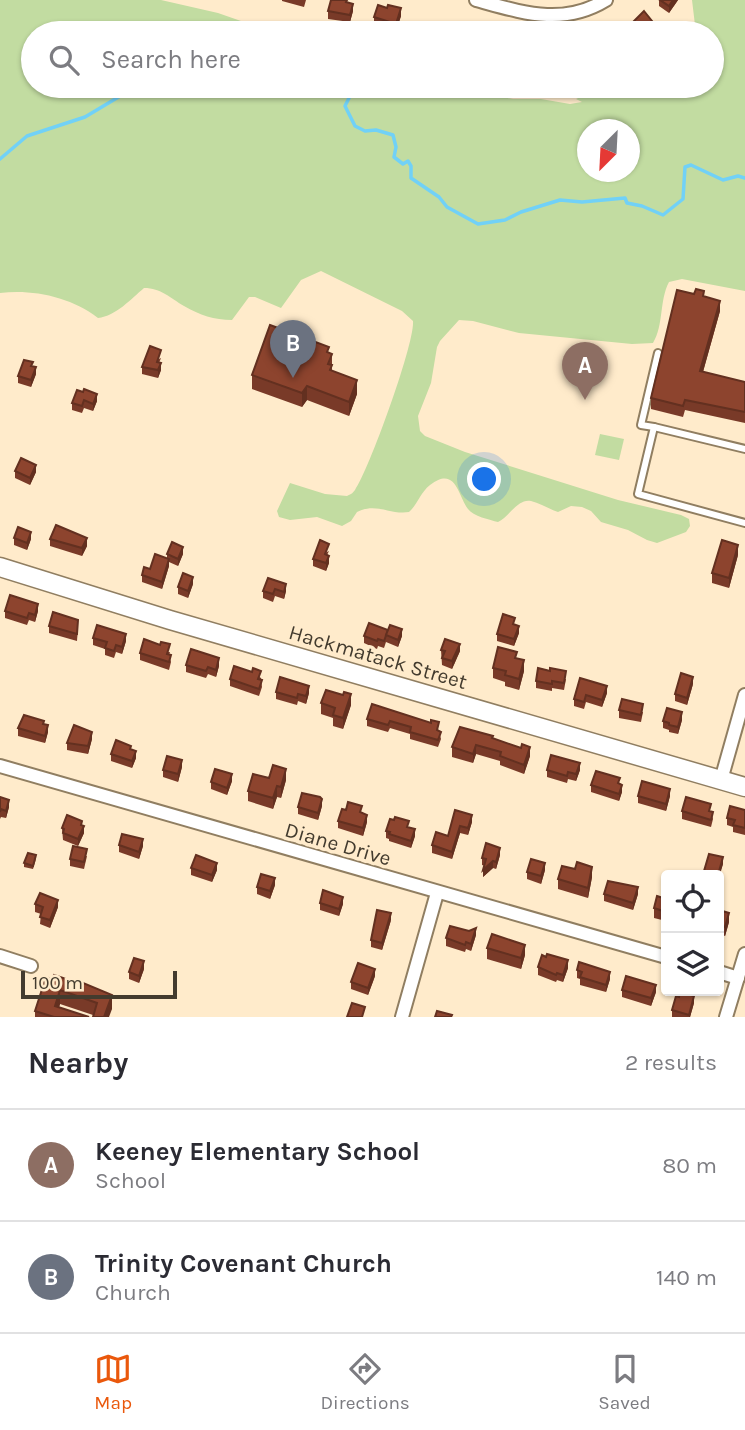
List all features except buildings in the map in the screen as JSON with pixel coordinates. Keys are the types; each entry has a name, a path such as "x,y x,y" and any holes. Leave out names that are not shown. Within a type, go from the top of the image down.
{"street":[{"path":"476,0 548,17 573,14 606,0"},
{"name":"Hackmatack Street","path":"0,567 183,624 745,787"},
{"path":"721,780 745,695"},
{"name":"Diane Drive","path":"0,766 661,956"},
{"path":"401,1017 437,893"},
{"path":"726,1017 745,954"},
{"path":"0,956 31,966"},
{"path":"724,974 738,978"}],"lane":[{"path":"658,353 641,425 745,449"},
{"path":"654,427 638,494 745,523"}],"green space":[{"path":"0,0 161,0 241,21 21,21 21,98 508,98 541,99 570,104 582,102 576,99 578,98 724,98 724,21 695,21 692,0 745,0 745,291 682,279 669,282 659,329 653,343 632,344 519,333 459,320 437,347 431,383 418,416 420,431 425,436 465,452 618,500 681,515 689,519 690,526 686,532 657,543 601,522 591,511 582,507 571,506 558,512 531,501 522,502 498,522 470,511 455,485 446,478 430,485 409,512 364,509 342,526 317,517 290,520 279,517 277,511 290,483 325,494 347,496 355,490 390,406 407,354 413,321 402,311 321,271 301,280 281,308 249,297 232,320 201,314 150,288 144,288 117,311 98,318 64,300 25,292 0,293"},
{"path":"600,434 624,439 619,460 595,455"}],"waterway":[{"path":"0,159 27,136 85,117 117,98"},
{"path":"349,98 345,106 355,126 365,131 376,130 393,135 396,147 394,157 403,164 408,161 411,178 439,197 447,207 478,224 505,220 560,200 582,202 625,198 627,203 663,215 683,199 685,167 691,165 723,180 738,176 745,178"}],"place":[{"name":"Trinity Covenant Church","path":"293,378"},
{"name":"Keeney Elementary School","path":"585,400"}]}
